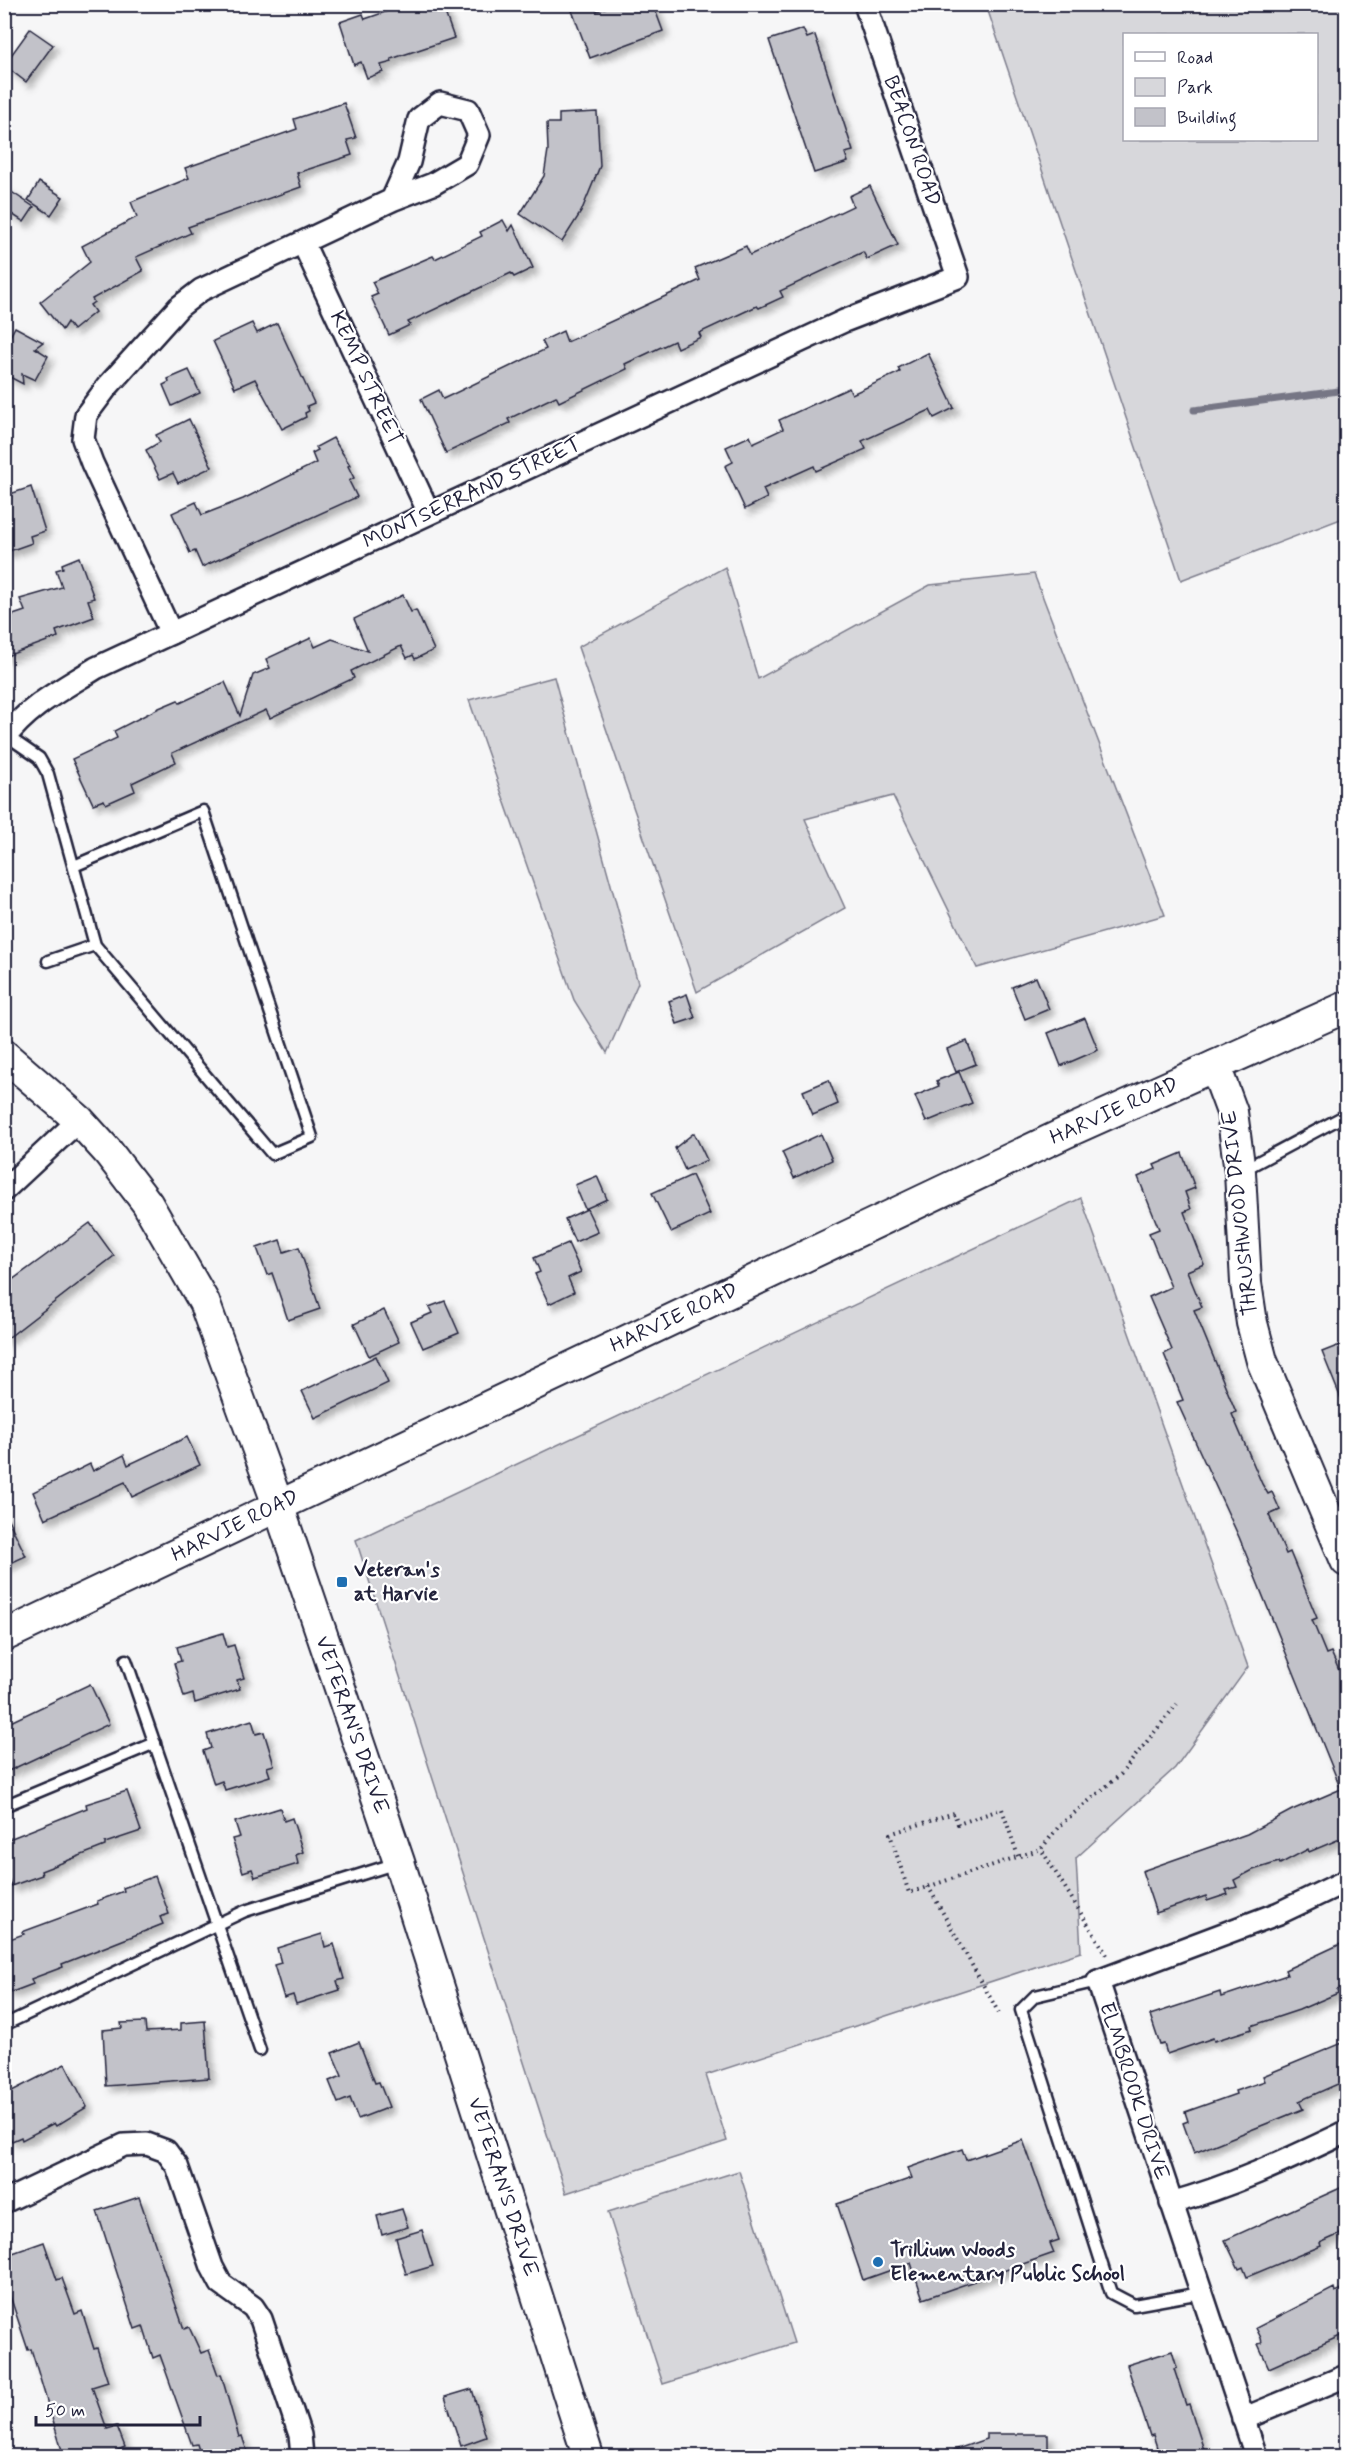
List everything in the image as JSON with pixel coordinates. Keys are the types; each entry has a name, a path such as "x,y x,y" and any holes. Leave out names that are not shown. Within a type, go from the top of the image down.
{"street":[{"name":"BEACON ROAD","path":"865,4 958,277"},
{"path":"171,633 92,463 83,439 86,416 107,387 179,307 201,290 392,200 433,184 467,164 479,135 468,110 440,103 419,119 410,162 392,200"},
{"name":"KEMP STREET","path":"303,243 429,513"},
{"name":"MONTSERRAND STREET","path":"6,737 16,723 39,703 96,668 844,321 958,277"},
{"name":"HARVIE ROAD","path":"4,1636 1065,1133 1347,1007"},
{"name":"VETERAN'S DRIVE","path":"4,1055 79,1120 108,1152 147,1203 204,1302 278,1505 399,1862 588,2457"},
{"name":"THRUSHWOOD DRIVE","path":"1215,1066 1232,1112 1240,1172 1246,1283 1252,1323 1262,1361 1347,1561"},
{"path":"4,1190 79,1120"},
{"name":"ELMBROOK DRIVE","path":"1256,2457 1098,1981 1279,1913 1347,1881"},
{"path":"1172,2203 1208,2193 1258,2173 1347,2132"},
{"path":"4,2202 124,2145 147,2144 166,2151 177,2166 212,2267 221,2284 253,2307 261,2319 300,2435 302,2457"},
{"path":"1243,2420 1347,2376"}],"lane":[{"path":"6,737 39,758 48,774 95,945 272,1154 312,1137 203,811 74,866"},
{"path":"48,962 95,945"},
{"path":"1240,1172 1347,1115"},
{"path":"126,1660 260,2050"},
{"path":"4,1806 155,1743"},
{"path":"4,2025 245,1911 399,1862"},
{"path":"1098,1981 1035,1996 1021,2010 1111,2293 1134,2305 1201,2293"}],"path":[{"path":"1018,1856 1002,1809 958,1824 954,1813 890,1834 909,1893 1041,1849 1060,1825 1121,1774 1177,1704"},
{"path":"1041,1849 1119,1974"},
{"path":"928,1886 1001,2017"}],"green space":[{"path":"986,5 1346,5 1346,517 1181,580"},
{"path":"725,567 758,679 930,585 1034,574 1165,915 977,968 893,796 805,819 845,908 697,992 578,647"},
{"path":"554,677 638,983 607,1053 574,1000 469,700"},
{"path":"1081,1198 1248,1667 1175,1768 1076,1858 1081,1952 706,2075 727,2141 566,2193 356,1540"},
{"path":"739,2171 794,2343 663,2384 608,2212"}],"building":[{"path":"408,4 442,4 454,38 391,59 392,62 381,65 383,72 367,78 361,62 354,65 340,22 363,14 365,19"},
{"path":"581,4 595,4 597,11 615,4 653,4 663,31 590,58 571,8"},
{"path":"30,29 53,45 26,82 4,65"},
{"path":"803,29 807,38 815,35 853,151 845,153 848,162 814,173 769,40"},
{"path":"344,103 356,138 347,140 352,155 297,173 301,187 188,227 191,233 136,257 143,271 92,299 94,302 90,305 95,312 73,330 67,322 62,330 40,302 90,262 82,246 137,217 131,202 189,178 185,168 297,129 294,119"},
{"path":"597,112 600,166 581,212 562,242 520,214 544,176 548,150 547,123 559,123 559,114"},
{"path":"39,182 63,197 51,215 28,200"},
{"path":"870,186 898,245 867,259 863,252 780,291 783,297 759,308 757,306 699,333 701,337 677,348 674,341 625,364 627,369 559,402 556,396 508,419 510,423 446,453 421,399 439,390 443,399 546,349 542,341 563,331 567,342 700,280 695,268 746,246 750,255 853,206 849,196"},
{"path":"4,187 34,207 24,222 4,209"},
{"path":"503,220 509,231 513,225 533,268 514,277 511,273 408,322 410,325 389,335 371,297 378,294 372,282 433,256 435,259 482,236 480,232"},
{"path":"252,323 257,333 277,323 314,403 307,406 309,411 305,413 306,417 282,429 255,379 235,388 213,341"},
{"path":"15,327 43,342 35,348 48,356 35,380 22,374 23,384 4,374 4,348"},
{"path":"928,353 954,408 934,418 930,410 862,441 866,449 816,471 814,466 763,489 767,498 745,509 725,466 733,462 726,447 750,436 753,443 783,429 779,420 849,388 852,394 900,372 898,368"},
{"path":"189,370 200,393 172,406 163,385 169,382 168,379"},
{"path":"189,419 212,467 178,483 173,473 160,479 146,450 160,442 156,435"},
{"path":"333,438 350,465 348,466 354,478 349,481 357,497 202,567 195,551 190,553 172,513 196,502 202,515 243,499 316,463 312,453 318,450 316,447"},
{"path":"31,487 45,531 30,536 32,543 4,553 4,496"},
{"path":"79,557 94,598 88,600 94,617 56,631 58,637 4,657 4,618 25,611 20,599 62,587 56,570 63,568 62,564"},
{"path":"403,595 411,612 416,610 434,650 415,659 413,655 407,658 401,646 351,671 354,678 270,718 266,710 172,753 176,762 132,783 135,791 106,804 104,800 93,804 72,759 117,738 114,731 159,708 178,700 180,703 225,682 240,716 253,675 270,668 266,659 311,638 315,647 332,639 368,651 354,619"},
{"path":"1036,977 1049,1009 1025,1019 1012,987"},
{"path":"687,994 695,1018 677,1024 669,1001"},
{"path":"1085,1018 1098,1050 1061,1066 1048,1033"},
{"path":"967,1041 976,1064 956,1072 947,1049"},
{"path":"959,1072 972,1103 926,1122 915,1096 939,1086 936,1081"},
{"path":"829,1080 838,1104 813,1115 803,1091"},
{"path":"694,1133 707,1160 685,1170 675,1148"},
{"path":"821,1134 832,1160 794,1178 782,1152"},
{"path":"1182,1153 1195,1188 1185,1192 1191,1209 1184,1212 1204,1264 1187,1271 1202,1307 1194,1310 1236,1412 1232,1414 1262,1484 1268,1494 1272,1492 1280,1510 1269,1515 1286,1554 1290,1552 1317,1618 1312,1620 1326,1654 1331,1652 1347,1689 1347,1836 1309,1852 1308,1849 1280,1864 1279,1862 1253,1870 1234,1880 1237,1887 1226,1890 1228,1894 1207,1901 1206,1896 1156,1913 1142,1871 1247,1834 1292,1810 1341,1789 1239,1537 1177,1402 1183,1400 1164,1354 1172,1350 1149,1297 1171,1287 1149,1233 1159,1229 1138,1177 1156,1169 1154,1165"},
{"path":"692,1175 710,1214 671,1232 652,1193"},
{"path":"597,1176 607,1199 585,1209 575,1185"},
{"path":"587,1209 598,1232 575,1242 565,1219"},
{"path":"90,1223 114,1256 4,1341 4,1286"},
{"path":"280,1240 284,1252 299,1247 320,1309 288,1320 272,1273 267,1275 257,1248"},
{"path":"568,1243 581,1272 568,1278 574,1292 549,1304 535,1274 540,1272 534,1258"},
{"path":"445,1301 459,1333 423,1348 411,1322 432,1313 429,1307"},
{"path":"384,1310 399,1342 369,1356 354,1324"},
{"path":"1347,1342 1347,1410 1346,1411 1322,1352"},
{"path":"376,1356 388,1383 315,1418 302,1391"},
{"path":"187,1437 200,1465 132,1497 125,1482 45,1519 33,1492 90,1464 93,1471 124,1455 128,1465"},
{"path":"4,1511 26,1556 4,1566"},
{"path":"223,1633 227,1647 234,1645 244,1678 237,1680 240,1689 195,1703 193,1694 184,1697 174,1663 181,1661 177,1647"},
{"path":"90,1684 109,1724 4,1773 4,1725"},
{"path":"252,1720 256,1734 264,1732 274,1765 267,1767 270,1776 225,1790 222,1781 214,1784 203,1751 211,1748 207,1734"},
{"path":"127,1791 141,1831 105,1843 105,1846 41,1871 42,1875 11,1886 4,1867 4,1841 87,1808 86,1804"},
{"path":"280,1808 284,1821 292,1818 303,1852 296,1855 298,1864 255,1877 252,1869 243,1872 232,1839 240,1837 235,1822"},
{"path":"155,1876 169,1914 160,1917 163,1924 62,1964 63,1967 31,1979 33,1984 12,1992 10,1989 4,1991 4,1941 98,1904 97,1901 124,1891 123,1888"},
{"path":"322,1934 325,1947 334,1944 344,1979 337,1981 340,1990 296,2004 293,1995 284,1998 274,1965 281,1963 277,1948"},
{"path":"1347,1941 1347,1986 1337,1990 1338,1993 1299,2010 1251,2026 1252,2029 1214,2041 1213,2038 1167,2054 1164,2044 1160,2045 1150,2015 1220,1992 1221,1997 1287,1975 1285,1970"},
{"path":"205,2021 209,2078 106,2086 103,2030 122,2028 121,2023 145,2022 146,2032 181,2030 181,2023"},
{"path":"1347,2041 1347,2080 1299,2101 1303,2109 1194,2153 1183,2123 1188,2121 1185,2112 1236,2094 1235,2091 1265,2081 1263,2076"},
{"path":"359,2042 375,2083 379,2082 389,2107 358,2119 350,2098 338,2103 329,2081 342,2076 332,2053"},
{"path":"65,2064 87,2107 56,2126 54,2123 22,2140 21,2137 12,2141 4,2126 4,2095"},
{"path":"1023,2140 1059,2240 1050,2243 1054,2253 923,2299 911,2263 863,2280 837,2204 912,2178 908,2168 962,2149 966,2160"},
{"path":"1347,2185 1347,2231 1320,2243 1321,2246 1247,2277 1243,2267 1239,2269 1225,2240"},
{"path":"139,2197 184,2329 189,2327 201,2353 209,2350 218,2375 221,2374 239,2437 242,2436 248,2454 237,2457 201,2457 197,2444 192,2445 160,2355 153,2358 143,2326 135,2329 97,2211"},
{"path":"402,2209 408,2227 382,2235 377,2216"},
{"path":"422,2230 433,2266 406,2274 396,2238"},
{"path":"44,2242 57,2280 62,2278 75,2314 82,2311 94,2349 97,2348 108,2382 92,2387 107,2429 117,2426 125,2447 118,2450 120,2457 64,2457 31,2349 28,2350 4,2278 4,2256"},
{"path":"1347,2286 1347,2333 1269,2368 1258,2344 1262,2343 1256,2328 1334,2288 1335,2292"},
{"path":"1172,2351 1177,2368 1174,2369 1186,2405 1189,2404 1204,2450 1197,2452 1198,2457 1160,2457 1153,2435 1150,2436 1127,2365"},
{"path":"472,2389 486,2437 461,2446 445,2397"},
{"path":"986,2434 1048,2434 1048,2457 944,2457 943,2454 986,2439"}],"waterway":[{"path":"1194,410 1346,390"}],"place":[{"name":"Veteran's at Harvie","path":"342,1582"},
{"name":"Trillium Woods Elementary Public School","path":"878,2262"}]}
